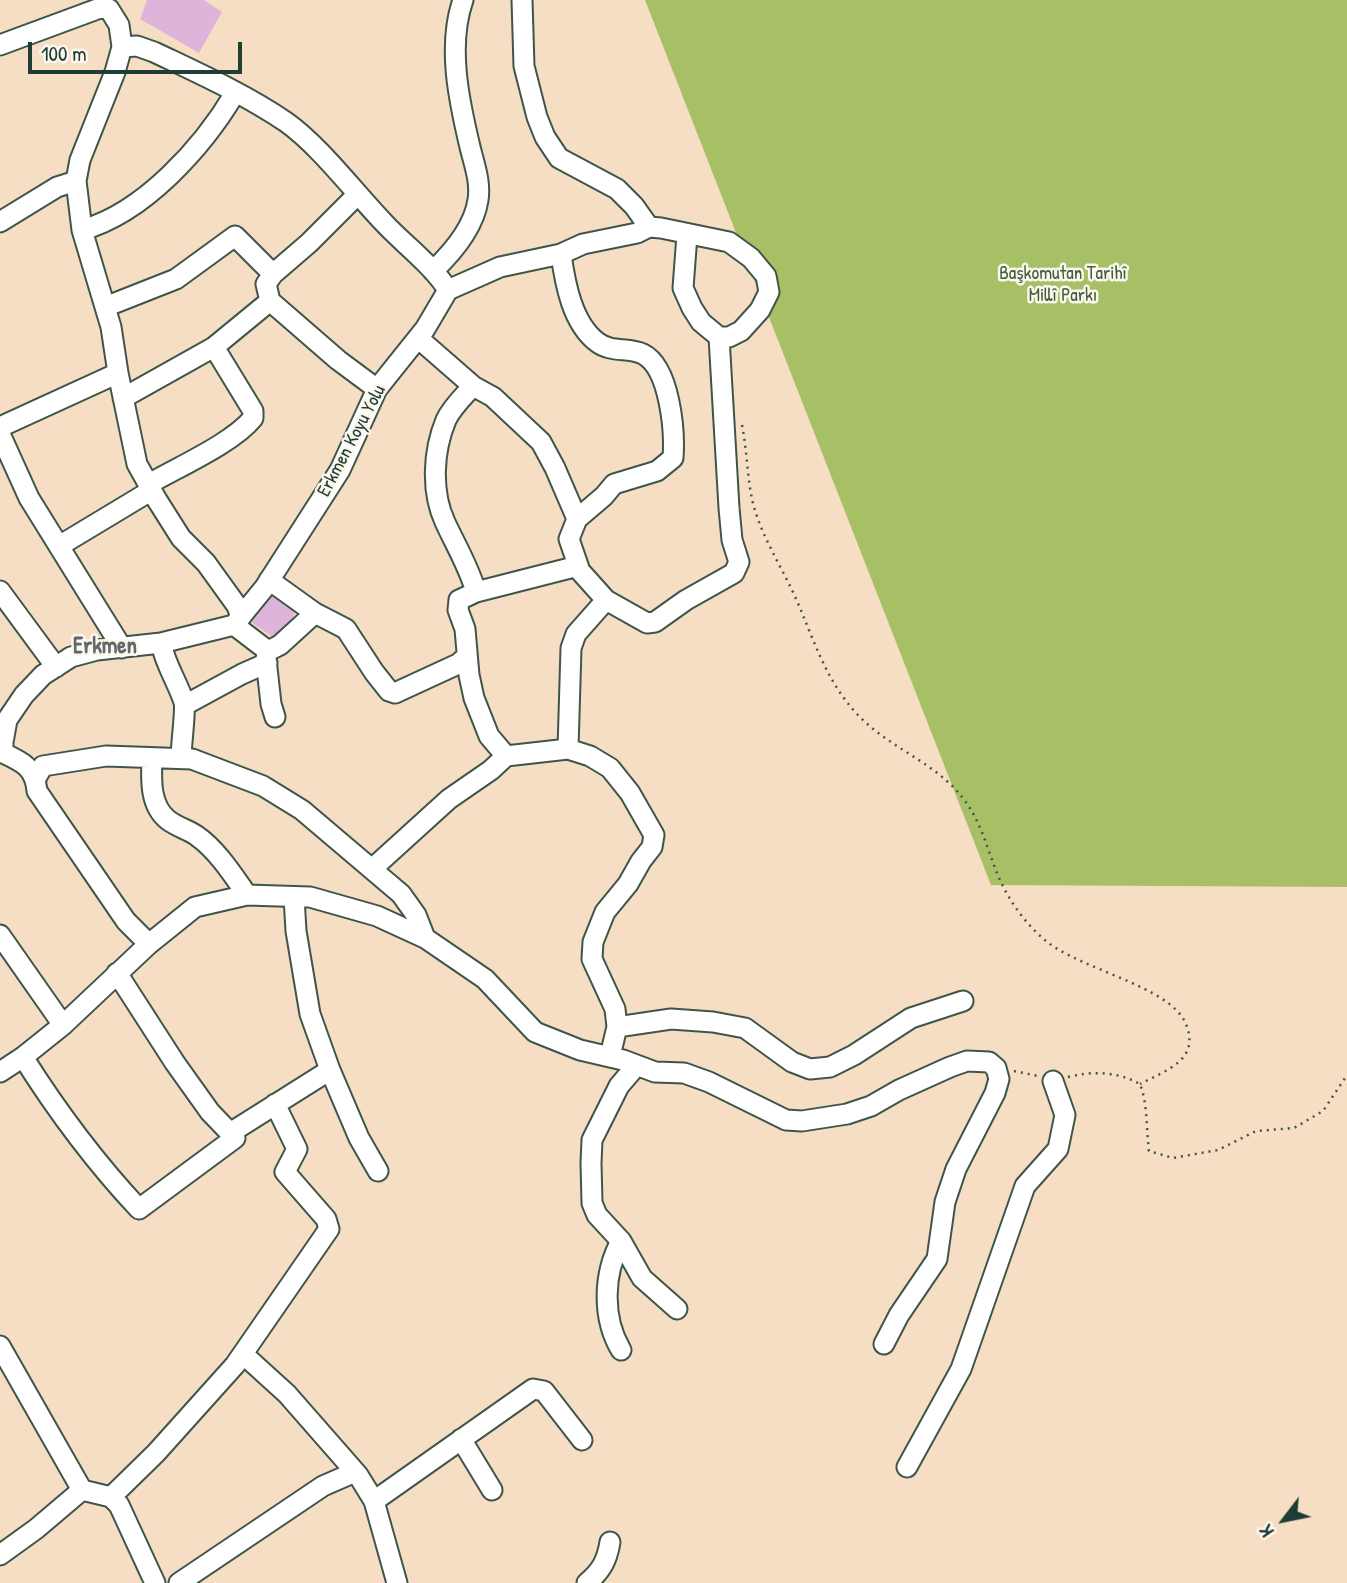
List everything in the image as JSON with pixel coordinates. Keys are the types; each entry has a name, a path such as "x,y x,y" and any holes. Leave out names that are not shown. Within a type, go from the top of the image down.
{"street":[{"path":"433,271 453,249 473,219 478,198 454,38 456,18 463,0"},
{"path":"522,0 524,66 545,137 559,158 617,189 649,227"},
{"path":"0,46 103,4 119,25 122,47 115,72 80,160 76,181 82,230 111,327 138,464 181,538 206,564 237,606 237,621 267,657 271,704 275,716"},
{"path":"122,47 137,46 154,52 252,101 287,123 318,151 448,290 499,267 561,254 583,244 637,233 649,227 729,243 751,258 766,276 769,292 760,310 741,331 729,337 719,337 701,322 683,288 687,235"},
{"path":"82,230 119,215 149,196 221,116 235,93"},
{"path":"0,222 57,187 76,181"},
{"path":"357,195 309,243 272,274 266,284 270,301 338,360 377,389"},
{"path":"105,307 176,279 235,236 272,274"},
{"path":"561,254 565,283 582,324 595,341 608,349 642,353 658,368 664,381 675,434 673,458 657,471 614,484 577,519 569,539 578,566 606,600 647,623 655,622 686,600 734,573 739,562 732,540 729,508 719,337"},
{"name":"Erkmen Koyu Yolu","path":"237,621 269,580 340,470 377,389 418,338 448,290"},
{"path":"123,398 214,347 270,301"},
{"path":"418,338 473,386 493,397 541,442 577,519"},
{"path":"59,546 248,425 253,418 253,411 214,347"},
{"path":"0,427 118,373"},
{"path":"473,386 446,420 439,442 435,472 438,501 444,521 464,557 476,592"},
{"path":"0,433 29,498 122,648"},
{"path":"506,756 489,736 474,698 465,629 458,610 459,600 476,592 578,566"},
{"path":"269,580 315,613 346,629 389,691 395,693 458,664 467,656"},
{"path":"0,591 55,667"},
{"path":"568,749 570,648 576,634 606,600"},
{"path":"185,705 267,657 315,613"},
{"path":"36,778 20,760 2,754 3,722 43,675 71,657 97,650 161,643 237,621"},
{"path":"161,643 163,654 185,705 180,738 181,758"},
{"path":"373,868 449,799 491,770 506,756 568,749 590,756 610,768 630,793 654,835 652,848 605,912 593,942 592,959 615,1009 617,1027 610,1056"},
{"path":"149,944 126,921 37,791 36,778 43,766 106,756 181,758 192,759 263,786 302,810 401,894 416,915 425,938"},
{"path":"152,759 153,793 158,808 169,821 199,837 247,894"},
{"path":"0,1072 62,1025 117,972 195,907 247,894 310,897 377,916 425,938 485,979 535,1032 580,1050 610,1056 654,1072 684,1073 709,1082 786,1121 848,1114 967,1061 989,1062 996,1068 999,1079 995,1093 956,1169 945,1202 937,1259 899,1315 884,1344"},
{"path":"294,897 296,931 310,1014 359,1138 378,1171"},
{"path":"0,935 62,1025"},
{"path":"23,1057 48,1097 112,1180 139,1209 235,1138 210,1112 175,1063 117,972"},
{"path":"617,1027 671,1019 713,1021 745,1028 792,1062 810,1069 830,1067 855,1055 911,1018 964,1001"},
{"path":"636,1066 619,1086 592,1140 592,1203 597,1215 621,1241 642,1278 677,1309"},
{"path":"230,1133 330,1070"},
{"path":"907,1467 961,1369 1025,1186 1058,1149 1065,1115 1054,1081"},
{"path":"111,1497 178,1429 243,1354 329,1229 326,1219 285,1172 297,1150 275,1104"},
{"path":"621,1241 614,1253 607,1293 610,1321 621,1350"},
{"path":"243,1354 288,1394 355,1472 374,1501 397,1583"},
{"path":"3,1358 82,1489 111,1497 119,1505 155,1583"},
{"path":"374,1501 529,1390 544,1391 582,1440"},
{"path":"461,1439 492,1490"},
{"path":"179,1583 323,1486 355,1472"},
{"path":"0,1555 36,1529 82,1489"},
{"path":"587,1583 600,1572 608,1557 610,1542"}],"path":[{"path":"741,420 752,499 761,528 793,593 820,661 836,688 870,727 903,752 935,771 960,794 979,822 1004,888 1024,918 1041,936 1078,959 1158,995 1171,1004 1182,1017 1190,1041 1187,1052 1180,1061 1140,1084"},
{"path":"996,1068 1054,1081 1083,1073 1107,1073 1140,1084 1146,1101 1145,1121 1149,1151 1173,1158 1217,1150 1256,1130 1294,1128 1323,1111 1347,1075"}],"green space":[{"name":"Başkomutan Tarihî Millî Parkı","path":"645,0 1347,0 1347,887 991,885"}],"building":[{"path":"147,0 204,0 222,12 199,53 140,19"},
{"path":"271,591 298,609 277,640 251,622"}],"district":[{"name":"Erkmen","path":"105,647"}]}
